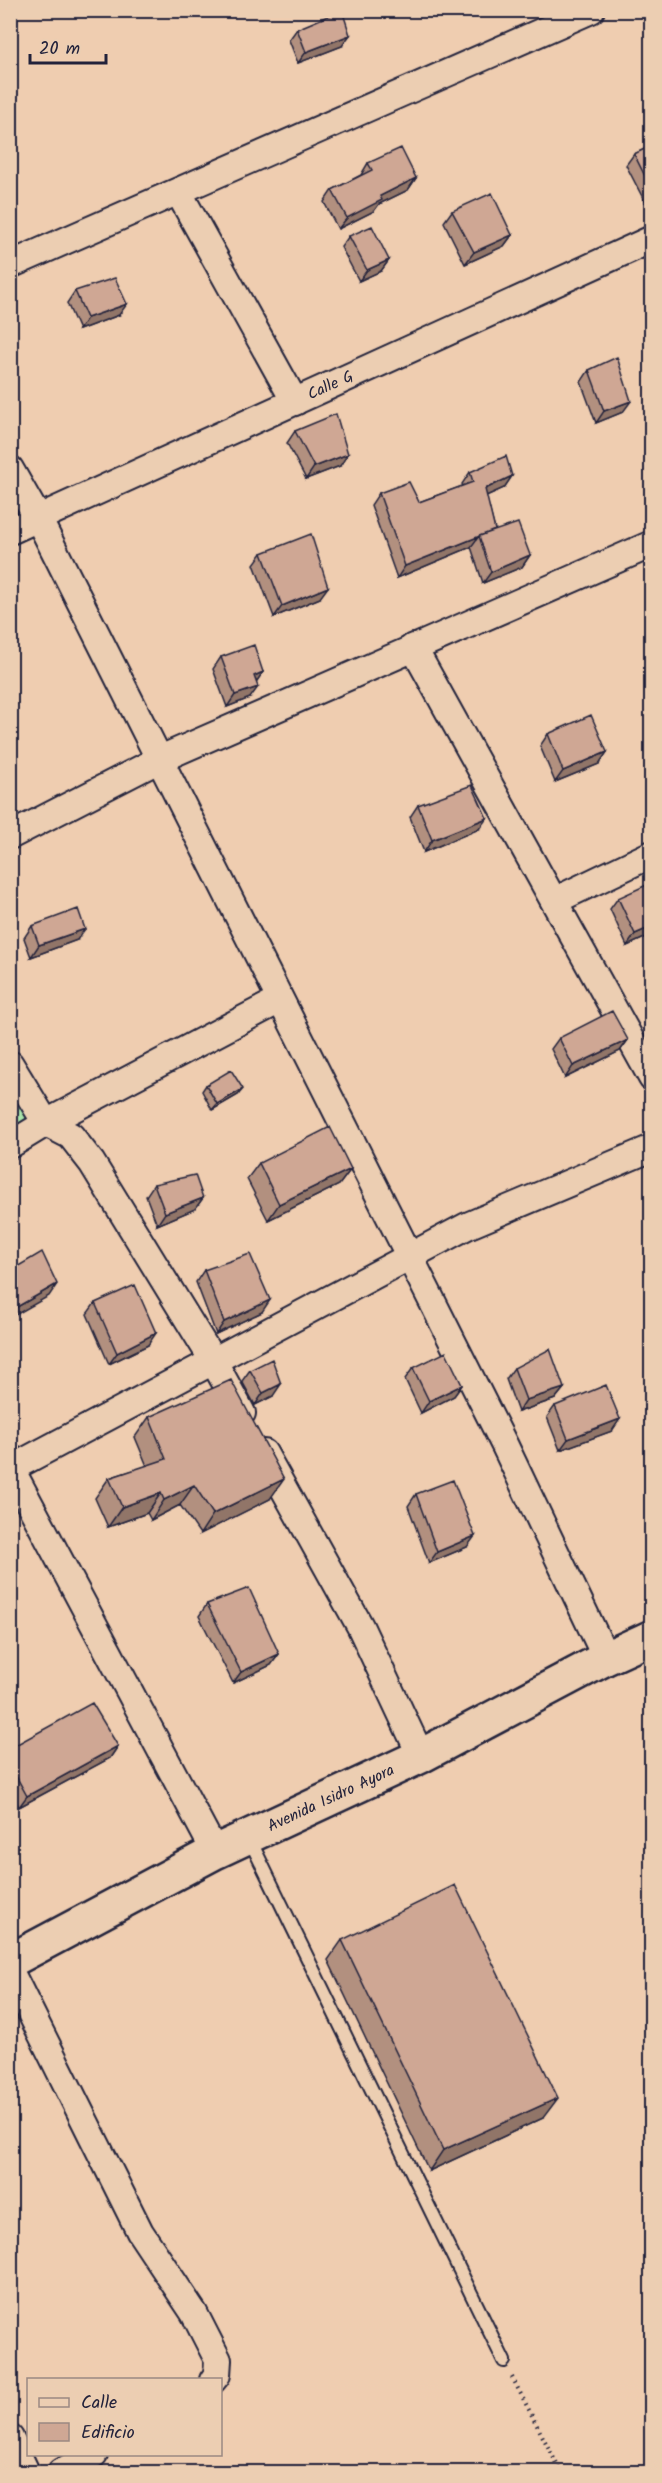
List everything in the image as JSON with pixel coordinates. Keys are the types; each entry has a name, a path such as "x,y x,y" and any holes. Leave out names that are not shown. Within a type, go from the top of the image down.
{"street":[{"path":"10,265 179,193 577,14"},
{"path":"179,193 295,402"},
{"name":"Calle G","path":"10,531 651,239"},
{"path":"10,469 38,518 278,1000 505,1446 606,1658"},
{"path":"10,836 158,760 651,544"},
{"path":"413,647 651,1078"},
{"path":"554,901 651,854"},
{"path":"10,1145 278,1000"},
{"path":"10,1064 46,1124 71,1136 92,1163 214,1362 360,1626 421,1756"},
{"path":"215,1852 11,1468 214,1362 407,1256 528,1198 651,1149"},
{"name":"Avenida Isidro Ayora","path":"14,1956 215,1852 421,1756 606,1658 651,1637"},
{"path":"14,1956 140,2232 194,2313 218,2360 217,2375 214,2378"},
{"path":"10,2438 26,2472"},
{"path":"61,2472 90,2456"}],"lane":[{"path":"249,1837 504,2361"}],"path":[{"path":"504,2361 561,2472"}],"green space":[{"path":"10,1084 33,1125 10,1137"}],"building":[{"path":"342,10 350,35 306,52 297,29"},
{"path":"651,146 651,188 634,154"},
{"path":"401,148 416,178 380,196 382,200 347,218 332,190 372,170 368,163"},
{"path":"492,193 512,235 474,252 452,211"},
{"path":"372,226 389,260 367,270 349,236"},
{"path":"115,278 127,304 87,318 75,291"},
{"path":"617,357 631,401 604,411 589,370"},
{"path":"336,414 348,454 314,467 295,431"},
{"path":"506,456 512,476 485,489 495,530 405,566 379,493 409,482 419,502 473,482 470,472"},
{"path":"518,523 530,555 491,572 479,536"},
{"path":"311,534 328,587 282,606 262,553"},
{"path":"254,645 263,672 254,676 258,687 235,695 221,657"},
{"path":"591,715 607,752 563,771 548,734"},
{"path":"472,785 487,818 432,840 418,805"},
{"path":"651,883 651,927 635,934 618,898"},
{"path":"78,909 85,929 39,945 32,926"},
{"path":"612,1011 628,1040 573,1066 559,1038"},
{"path":"231,1070 243,1089 217,1104 206,1085"},
{"path":"330,1127 351,1169 279,1204 259,1163"},
{"path":"195,1175 203,1198 165,1213 154,1184"},
{"path":"42,1252 57,1284 10,1311 10,1271"},
{"path":"250,1254 270,1300 224,1322 204,1270"},
{"path":"135,1285 156,1333 117,1353 95,1303"},
{"path":"550,1349 564,1388 526,1400 514,1368"},
{"path":"446,1352 462,1385 429,1401 413,1368"},
{"path":"272,1359 281,1384 263,1393 250,1370"},
{"path":"231,1380 284,1479 213,1514 194,1485 164,1500 161,1493 122,1507 109,1478 166,1459 149,1417"},
{"path":"606,1385 620,1419 568,1439 555,1406"},
{"path":"453,1480 475,1536 437,1552 416,1494"},
{"path":"249,1588 279,1654 241,1672 207,1604"},
{"path":"92,1703 118,1746 27,1796 10,1765 10,1748"},
{"path":"455,1885 558,2098 443,2150 342,1940"}]}
